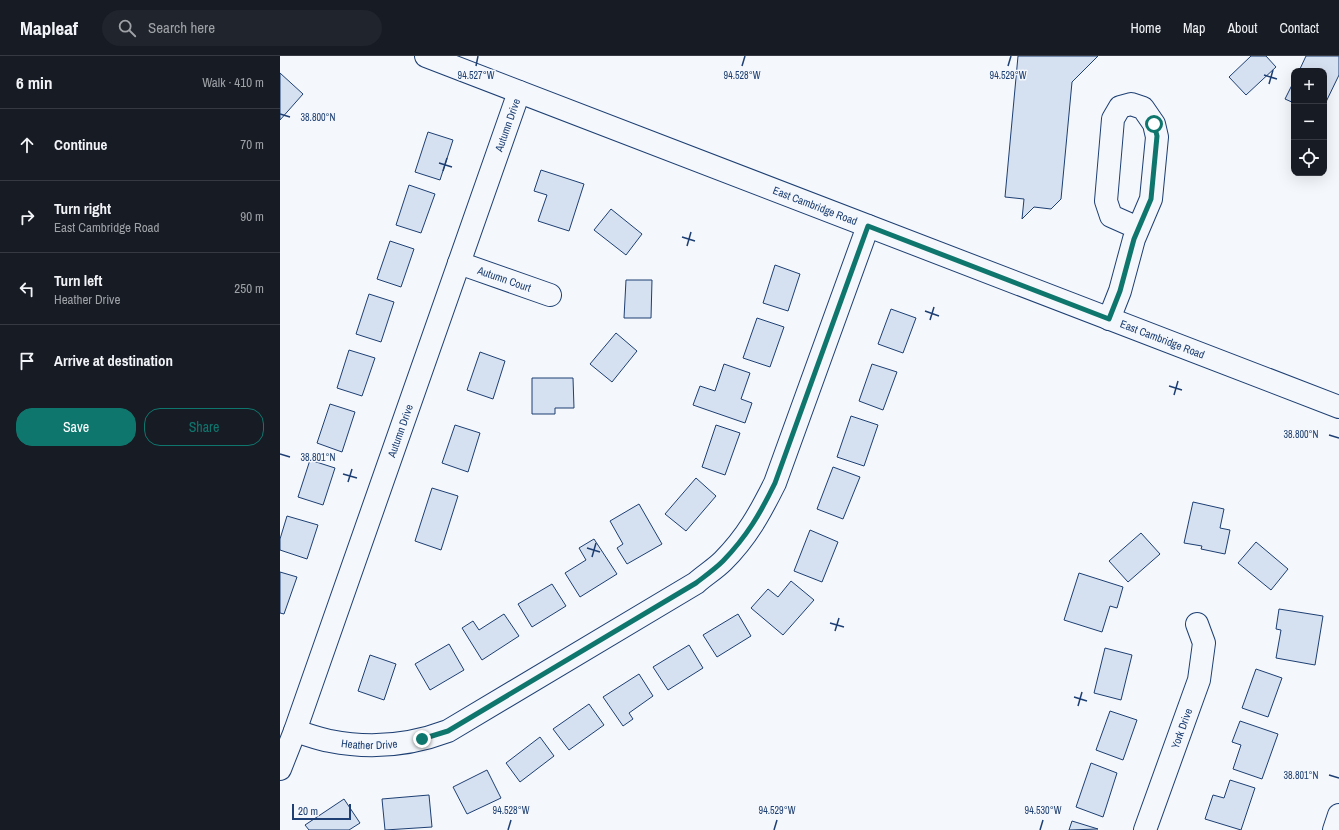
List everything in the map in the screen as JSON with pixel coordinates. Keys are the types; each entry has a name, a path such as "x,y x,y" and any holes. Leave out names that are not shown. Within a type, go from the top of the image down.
{"street":[{"name":"East Cambridge Road","path":"426,56 1339,407"},
{"name":"Autumn Drive","path":"280,769 519,92"},
{"path":"1109,319 1120,291 1134,239 1151,199 1157,136 1154,124 1143,108 1131,104 1120,107 1113,119 1106,201 1111,216 1138,228"},
{"name":"Heather Drive","path":"295,730 329,741 361,745 393,744 422,739 448,731 696,583 722,562 744,537 760,513 775,483 868,226"},
{"name":"Autumn Court","path":"459,263 550,295"},
{"name":"York Drive","path":"1145,830 1199,680 1204,643 1197,624"},
{"path":"1334,830 1339,815"}],"building":[{"path":"1018,56 1098,56 1072,82 1061,199 1051,209 1034,207 1022,219 1024,199 1005,197"},
{"path":"1251,56 1266,56 1276,67 1246,95 1229,77"},
{"path":"1306,56 1339,56 1339,75 1327,100 1327,68 1300,68"},
{"path":"280,73 303,94 280,120"},
{"path":"1291,87 1291,102 1285,99"},
{"path":"428,132 453,140 440,180 415,172"},
{"path":"541,170 584,184 569,231 538,221 547,195 534,191"},
{"path":"409,185 435,194 421,233 396,225"},
{"path":"611,209 642,234 626,255 594,230"},
{"path":"390,241 414,249 401,287 377,279"},
{"path":"775,265 800,274 788,311 763,303"},
{"path":"626,280 652,280 651,318 624,318"},
{"path":"369,294 394,302 381,342 356,334"},
{"path":"891,309 916,318 903,353 878,344"},
{"path":"757,318 784,327 770,367 743,358"},
{"path":"616,333 637,351 612,382 590,364"},
{"path":"349,350 375,358 362,396 337,388"},
{"path":"480,352 505,361 493,399 467,390"},
{"path":"724,364 750,373 741,399 752,403 745,423 693,405 700,386 715,391"},
{"path":"872,364 897,372 883,410 859,401"},
{"path":"532,378 573,378 574,408 555,408 555,414 532,414"},
{"path":"330,404 355,412 342,452 317,443"},
{"path":"851,416 878,425 864,466 837,457"},
{"path":"455,425 480,433 468,472 442,463"},
{"path":"716,425 740,433 725,475 702,467"},
{"path":"310,460 335,468 323,505 298,497"},
{"path":"833,467 860,477 843,519 817,509"},
{"path":"696,478 716,496 686,531 665,514"},
{"path":"432,488 458,496 441,550 415,541"},
{"path":"1193,502 1224,509 1220,528 1230,530 1225,554 1201,549 1202,546 1184,543"},
{"path":"639,504 662,544 627,564 617,548 623,544 610,521"},
{"path":"287,516 318,525 307,559 280,550 280,539"},
{"path":"810,530 838,542 822,582 794,571"},
{"path":"1141,533 1160,554 1128,582 1109,561"},
{"path":"594,539 617,574 580,597 565,573 586,560 579,548"},
{"path":"1256,542 1288,569 1271,590 1238,563"},
{"path":"280,572 297,577 284,614 280,613"},
{"path":"1079,573 1123,587 1117,608 1110,606 1102,632 1064,620"},
{"path":"791,581 814,600 783,635 751,608 768,589 778,597"},
{"path":"552,584 566,606 532,627 518,604"},
{"path":"1279,609 1323,616 1315,665 1276,658 1281,630 1276,629"},
{"path":"504,614 519,636 482,660 462,628 473,621 479,630"},
{"path":"738,614 751,636 717,657 703,635"},
{"path":"449,644 464,670 430,690 415,664"},
{"path":"689,645 703,668 668,690 653,667"},
{"path":"1105,648 1132,655 1121,700 1094,693"},
{"path":"370,655 396,664 384,700 358,691"},
{"path":"1256,669 1282,678 1268,717 1242,708"},
{"path":"639,674 653,696 629,713 633,719 623,726 603,697"},
{"path":"589,704 604,725 569,750 553,729"},
{"path":"1110,711 1137,720 1123,760 1096,750"},
{"path":"1240,721 1278,734 1262,779 1233,769 1241,745 1232,742"},
{"path":"540,737 554,756 520,782 506,763"},
{"path":"1091,763 1117,773 1103,817 1076,807"},
{"path":"487,770 501,798 467,814 453,787"},
{"path":"1230,780 1255,788 1241,830 1205,819 1213,795 1224,798"},
{"path":"429,795 432,827 385,830 382,799"},
{"path":"344,799 360,823 349,830 309,830 305,825"},
{"path":"1072,821 1098,829 1069,830"}],"route":[{"path":"422,739 448,731 696,583 722,562 744,537 760,513 775,483 868,226 1109,319 1120,291 1134,239 1151,199 1157,136 1154,124"}]}
